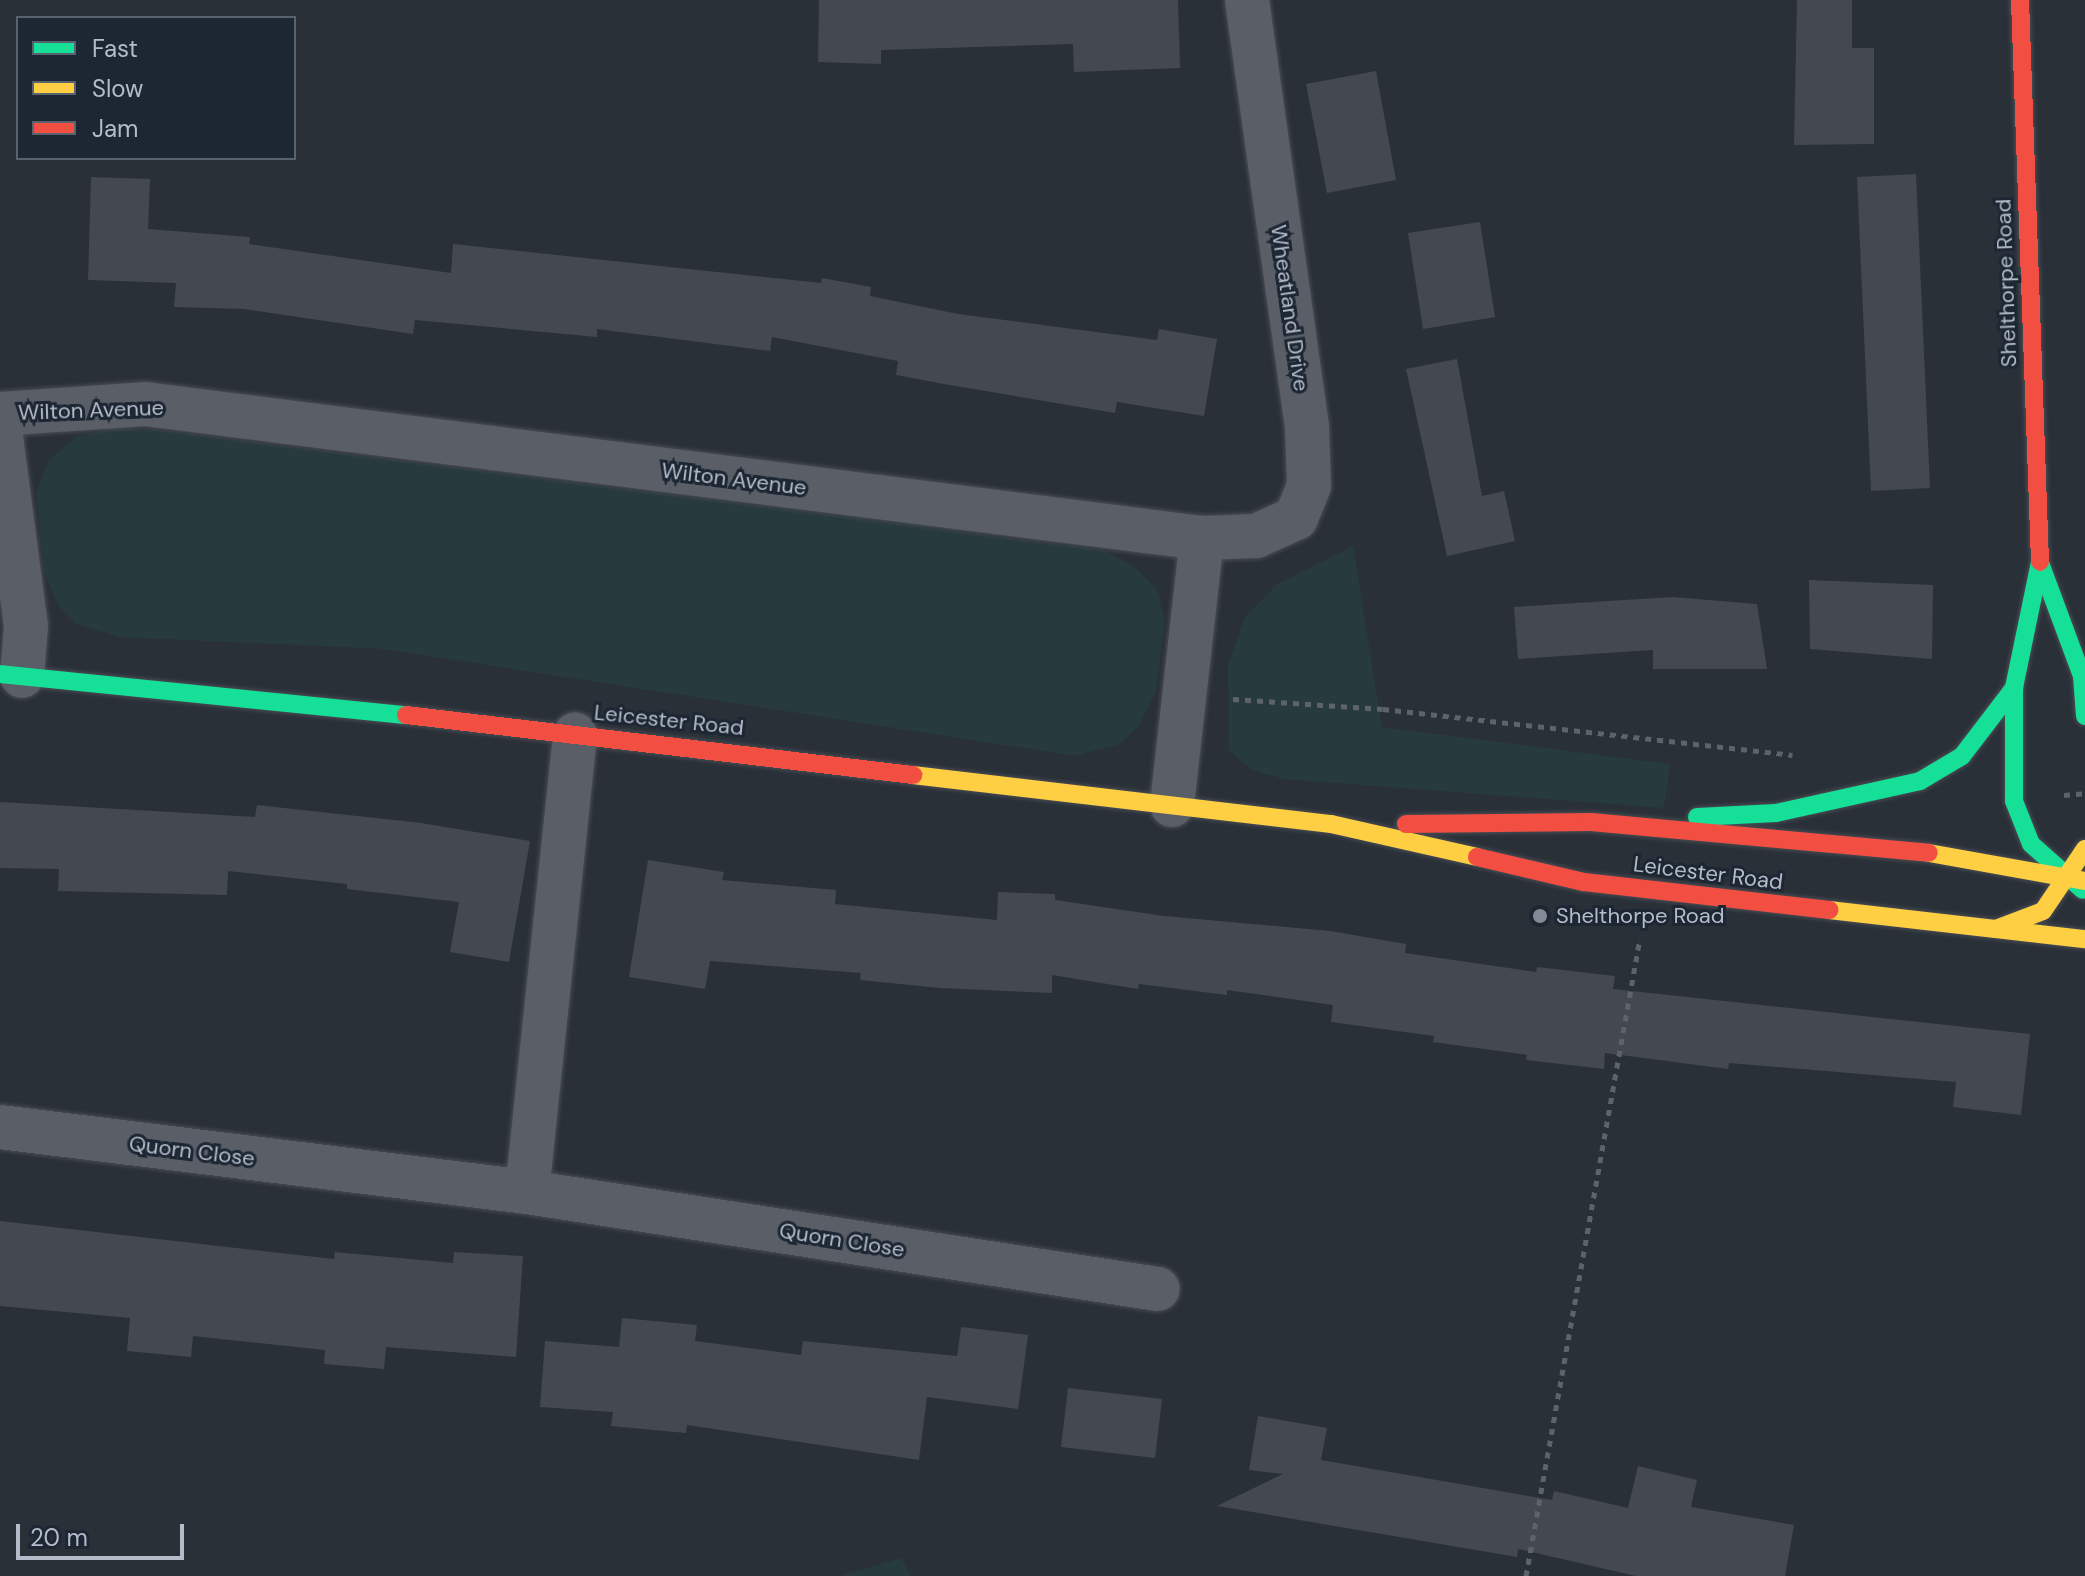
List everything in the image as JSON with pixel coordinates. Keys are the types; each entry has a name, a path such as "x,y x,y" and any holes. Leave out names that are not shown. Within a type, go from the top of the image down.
{"main road":[{"name":"Shelthorpe Road","path":"2020,0 2040,563 2014,688 2014,801 2031,844 2077,880 2085,891"},
{"name":"Shelthorpe Road","path":"2040,563 2082,676 2085,716"},
{"name":"Leicester Road","path":"11,675 575,735 1331,824 1584,882 2085,939"},
{"name":"Shelthorpe Road","path":"1591,822 1776,813 1920,781 1962,756 2014,688"},
{"name":"Leicester Road","path":"1331,824 1591,822 1907,849 2077,880"},
{"path":"1996,929 2043,911 2077,880 2085,849"}],"street":[{"name":"Wheatland Drive","path":"1202,538 1256,536 1296,518 1309,485 1307,427 1247,0"},
{"name":"Wilton Avenue","path":"0,414 145,404 1202,538"},
{"path":"0,429 26,626 11,675"},
{"path":"1172,805 1202,538"},
{"path":"527,1192 575,735"},
{"name":"Quorn Close","path":"0,1127 527,1192 1158,1289"}],"path":[{"path":"1185,689 1223,699 1383,709 1803,756"},
{"path":"1526,1576 1649,890"}],"green space":[{"path":"108,429 152,429 1103,550 1133,566 1157,590 1165,620 1156,691 1139,726 1119,744 1075,756 384,649 119,637 76,624 58,605 44,571 36,492 49,460 76,437"},
{"path":"1353,546 1382,727 1670,764 1664,808 1284,779 1252,770 1229,750 1228,665 1245,617 1276,585"},
{"path":"901,1558 911,1576 840,1576"}],"building":[{"path":"819,0 1178,0 1180,68 1074,72 1073,44 881,50 881,64 818,62"},
{"path":"1797,0 1852,0 1852,48 1874,48 1874,144 1794,145"},
{"path":"1376,71 1396,180 1327,193 1306,84"},
{"path":"1916,174 1930,488 1871,491 1857,177"},
{"path":"91,177 150,179 148,229 250,237 249,244 451,273 453,244 821,283 822,278 871,287 870,296 958,314 1157,340 1159,329 1217,339 1204,416 1117,402 1115,413 944,384 896,375 898,361 772,337 770,351 597,329 597,337 415,320 413,334 244,309 174,307 176,283 88,280"},
{"path":"1480,222 1495,317 1423,329 1408,233"},
{"path":"1457,359 1482,496 1504,491 1515,541 1447,556 1406,369"},
{"path":"1809,580 1933,585 1932,659 1810,649"},
{"path":"1672,597 1757,604 1767,669 1653,669 1653,650 1518,659 1514,607"},
{"path":"0,802 255,817 257,805 421,823 530,841 509,962 450,952 459,902 347,889 347,884 228,871 227,895 58,891 59,869 0,868"},
{"path":"648,860 724,872 722,880 836,890 835,904 997,920 998,892 1055,894 1055,900 1164,916 1330,931 1406,944 1405,953 1536,972 1537,967 1615,976 1613,989 2030,1034 2021,1115 1953,1107 1956,1082 1729,1063 1728,1069 1605,1053 1604,1069 1526,1060 1527,1055 1433,1042 1434,1036 1331,1022 1333,1005 1227,990 1227,995 1139,984 1138,989 1052,975 1052,993 940,988 860,980 861,973 710,961 705,989 629,977"},
{"path":"0,1221 334,1259 335,1252 453,1263 454,1252 523,1256 516,1357 386,1347 384,1369 324,1364 325,1350 193,1336 191,1357 127,1351 130,1318 0,1306"},
{"path":"622,1318 697,1325 695,1341 801,1355 803,1341 957,1356 961,1327 1028,1335 1018,1409 927,1397 919,1460 687,1425 686,1433 611,1426 613,1412 540,1407 545,1341 619,1347"},
{"path":"1068,1388 1162,1399 1155,1458 1061,1447"},
{"path":"1258,1416 1327,1428 1321,1460 1552,1500 1554,1491 1628,1508 1638,1466 1697,1480 1691,1507 1794,1525 1785,1576 1636,1576 1518,1549 1517,1557 1217,1506 1283,1474 1249,1470"}],"traffic: fast":[{"path":"2040,562 2014,688 2014,801 2031,844 2083,890"},
{"path":"2040,563 2082,676 2085,716"},
{"path":"0,674 406,715"},
{"path":"1697,817 1776,813 1920,781 1962,756 2014,688"}],"traffic: slow":[{"path":"913,775 1331,824 1477,857"},
{"path":"1996,929 2043,911 2085,849"},
{"path":"1929,853 2085,881"},
{"path":"1829,910 2085,939"}],"traffic: jam":[{"path":"2020,0 2040,562"},
{"path":"406,715 913,775"},
{"path":"1406,824 1591,822 1929,853"},
{"path":"1477,857 1584,882 1829,910"}],"place":[{"name":"Shelthorpe Road","path":"1540,916"}]}
